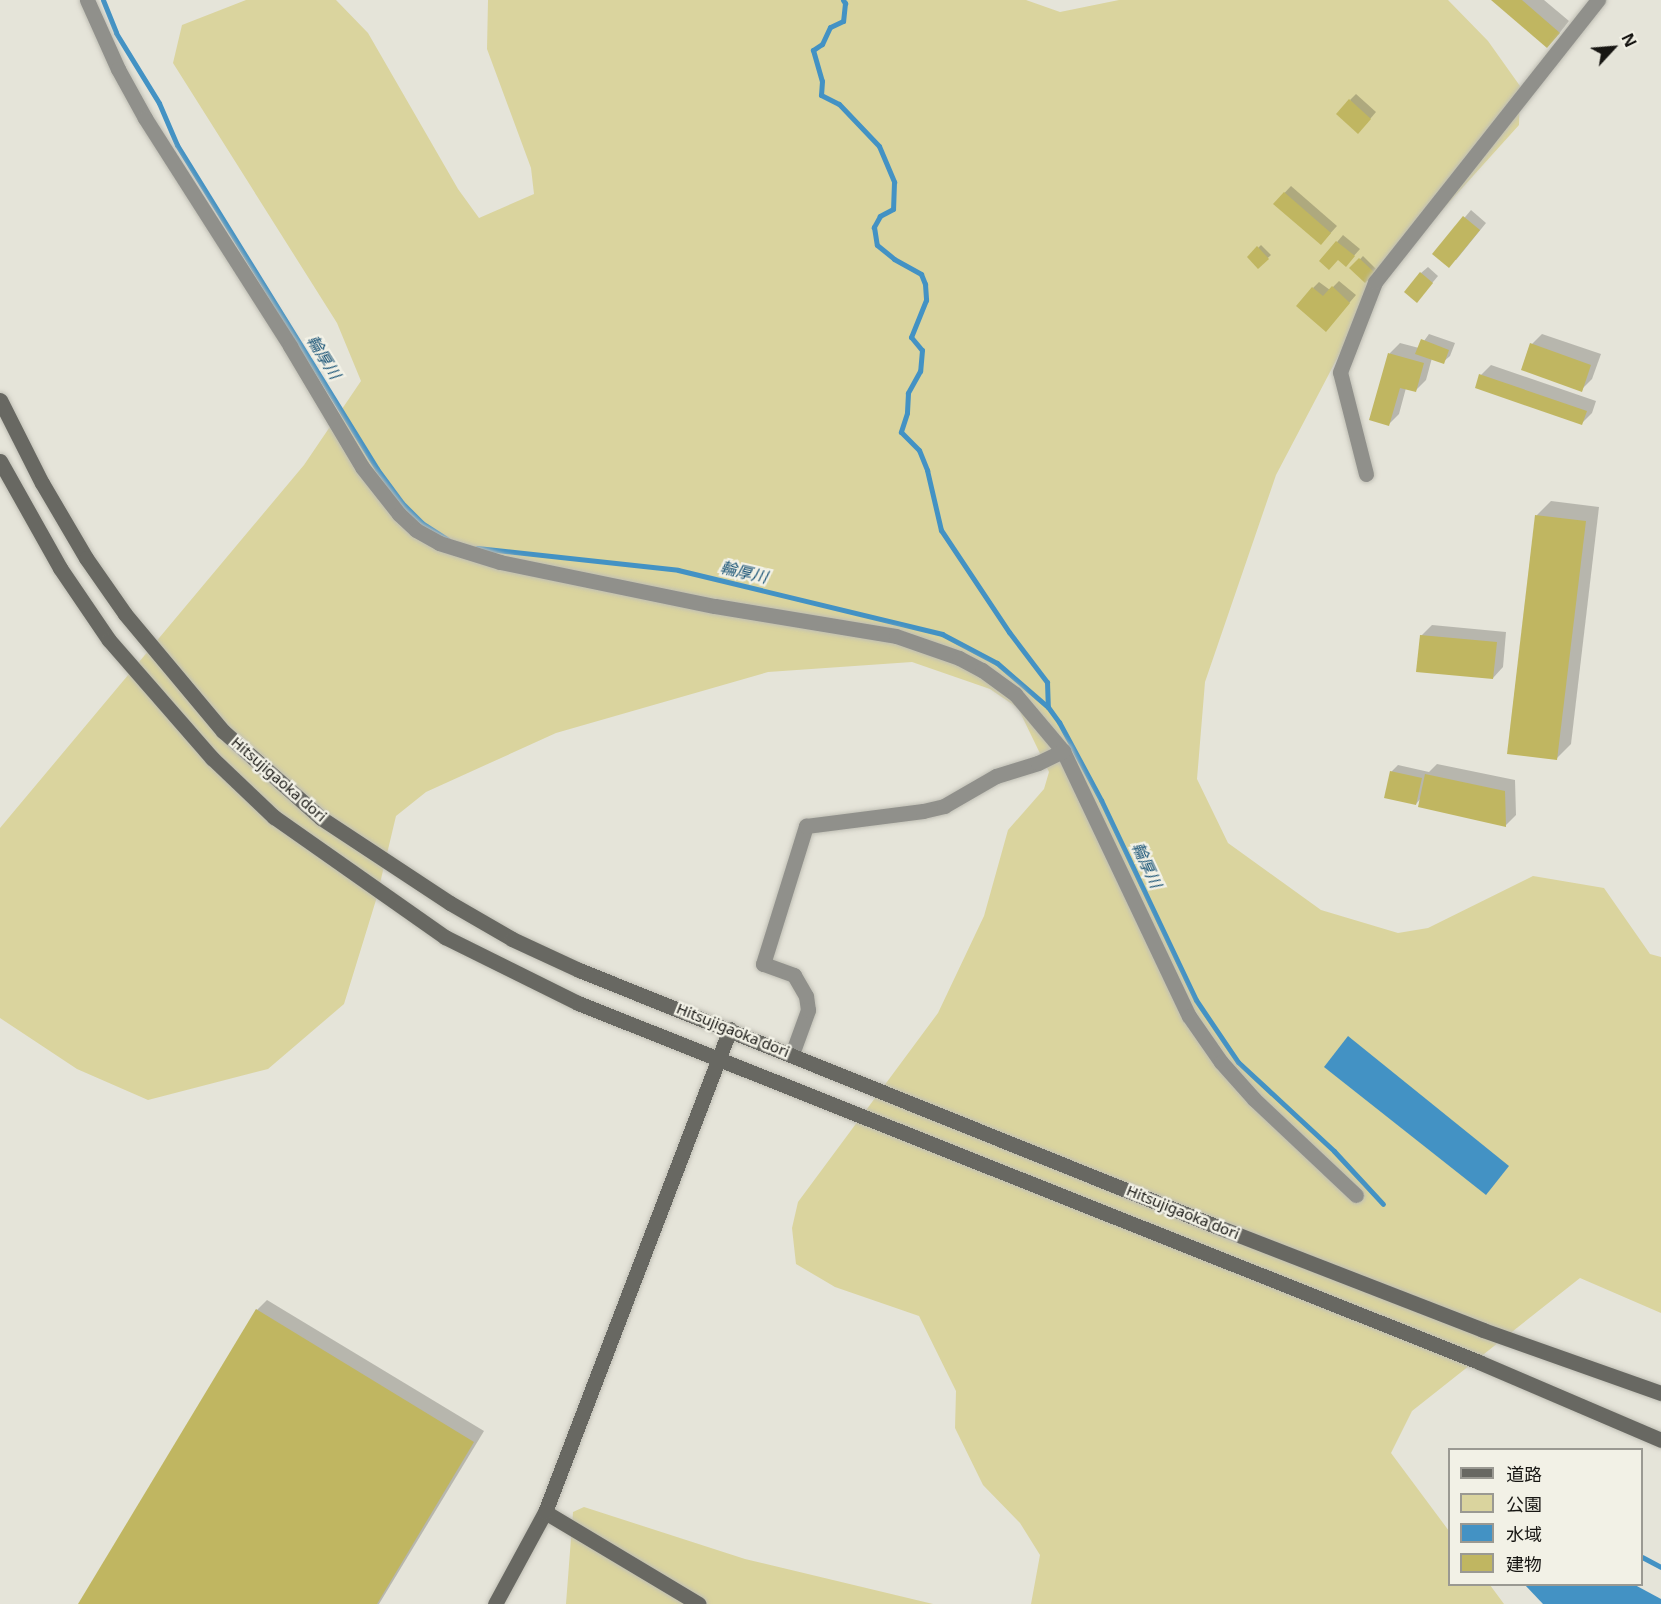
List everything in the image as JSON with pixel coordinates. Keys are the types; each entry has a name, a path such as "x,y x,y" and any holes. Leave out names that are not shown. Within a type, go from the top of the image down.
{"main road":[{"name":"Hitsujigaoka dori","path":"0,400 42,483 86,558 125,614 224,731 321,818 450,903 512,939 579,970 1229,1231 1483,1330 1661,1393"},
{"name":"Hitsujigaoka dori","path":"0,461 60,568 110,640 212,758 274,817 445,937 578,1003 1479,1362 1661,1440"},
{"path":"495,1604 545,1512 730,1029"},
{"path":"545,1512 699,1604"}],"street":[{"path":"87,0 118,69 145,118 290,346 362,466 399,514 416,530 455,549 500,562 715,606 896,636 959,658 982,670 1015,694 1063,751 1189,1016 1221,1062 1254,1099 1356,1195"},
{"path":"1366,474 1340,372 1375,282 1598,0"},
{"path":"792,1054 808,1010 806,996 794,975 763,964 806,826 923,812 944,806 996,776 1038,763 1063,751"}],"green space":[{"path":"246,0 336,0 368,33 458,189 479,218 534,194 531,168 487,49 488,0 1026,0 1060,12 1119,0 1448,0 1488,41 1520,86 1519,125 1408,248 1351,332 1276,475 1205,682 1197,779 1228,843 1321,910 1398,933 1428,928 1533,876 1604,888 1650,954 1661,957 1661,1313 1580,1278 1412,1411 1391,1453 1448,1530 1448,1586 1491,1586 1504,1604 1031,1604 1040,1555 1020,1523 983,1485 955,1428 956,1391 919,1316 835,1287 796,1264 792,1228 798,1202 938,1013 984,916 1008,830 1044,789 1049,772 1018,708 990,689 912,662 768,672 556,733 426,792 396,816 376,900 344,1004 268,1069 148,1100 77,1069 0,1018 0,828 304,465 361,381 337,323 173,63 182,25"},
{"path":"584,1507 745,1559 933,1604 566,1604 573,1512"}],"water":[{"path":"1348,1036 1509,1166 1486,1195 1324,1067"},
{"path":"1526,1586 1637,1586 1661,1599 1661,1604 1543,1604"}],"building":[{"path":"1491,0 1522,0 1560,33 1547,48"},
{"path":"1349,99 1371,119 1358,134 1336,114"},
{"path":"1284,192 1331,233 1321,245 1273,204"},
{"path":"1463,216 1480,230 1449,268 1432,254"},
{"path":"1336,241 1355,256 1346,267 1338,260 1329,270 1319,261"},
{"path":"1257,246 1269,259 1258,269 1247,257"},
{"path":"1359,258 1375,273 1365,283 1349,268"},
{"path":"1420,272 1433,283 1417,303 1404,292"},
{"path":"1332,286 1350,303 1326,332 1296,306 1312,287 1323,296"},
{"path":"1421,339 1449,350 1444,364 1415,354"},
{"path":"1530,343 1591,365 1582,392 1521,370"},
{"path":"1388,353 1424,363 1416,392 1400,388 1389,426 1369,420"},
{"path":"1479,374 1587,411 1582,425 1475,388"},
{"path":"1535,515 1586,521 1557,760 1507,754"},
{"path":"1420,635 1497,642 1493,679 1416,672"},
{"path":"1390,771 1422,778 1416,805 1384,798"},
{"path":"1425,774 1505,791 1506,827 1418,807"},
{"path":"256,1309 474,1442 377,1604 78,1604"}],"waterway":[{"name":"輪厚川","path":"103,0 116,33 159,103 177,145 377,469 402,503 422,523 448,540"},
{"path":"843,0 845,3 843,21 830,27 822,44 813,50 822,81 821,95 839,104 879,146 894,182 893,209 880,216 874,227 877,245 894,259 921,274 925,284 926,300 911,337 922,350 920,371 908,393 907,413 901,432 919,450 927,470 941,530 1009,632 1047,682 1048,707"},
{"name":"輪厚川","path":"477,548 678,570 942,634 997,663 1048,707 1059,722 1101,800 1196,1000 1238,1062 1334,1151 1383,1204"},
{"path":"1643,1558 1661,1567"}]}
